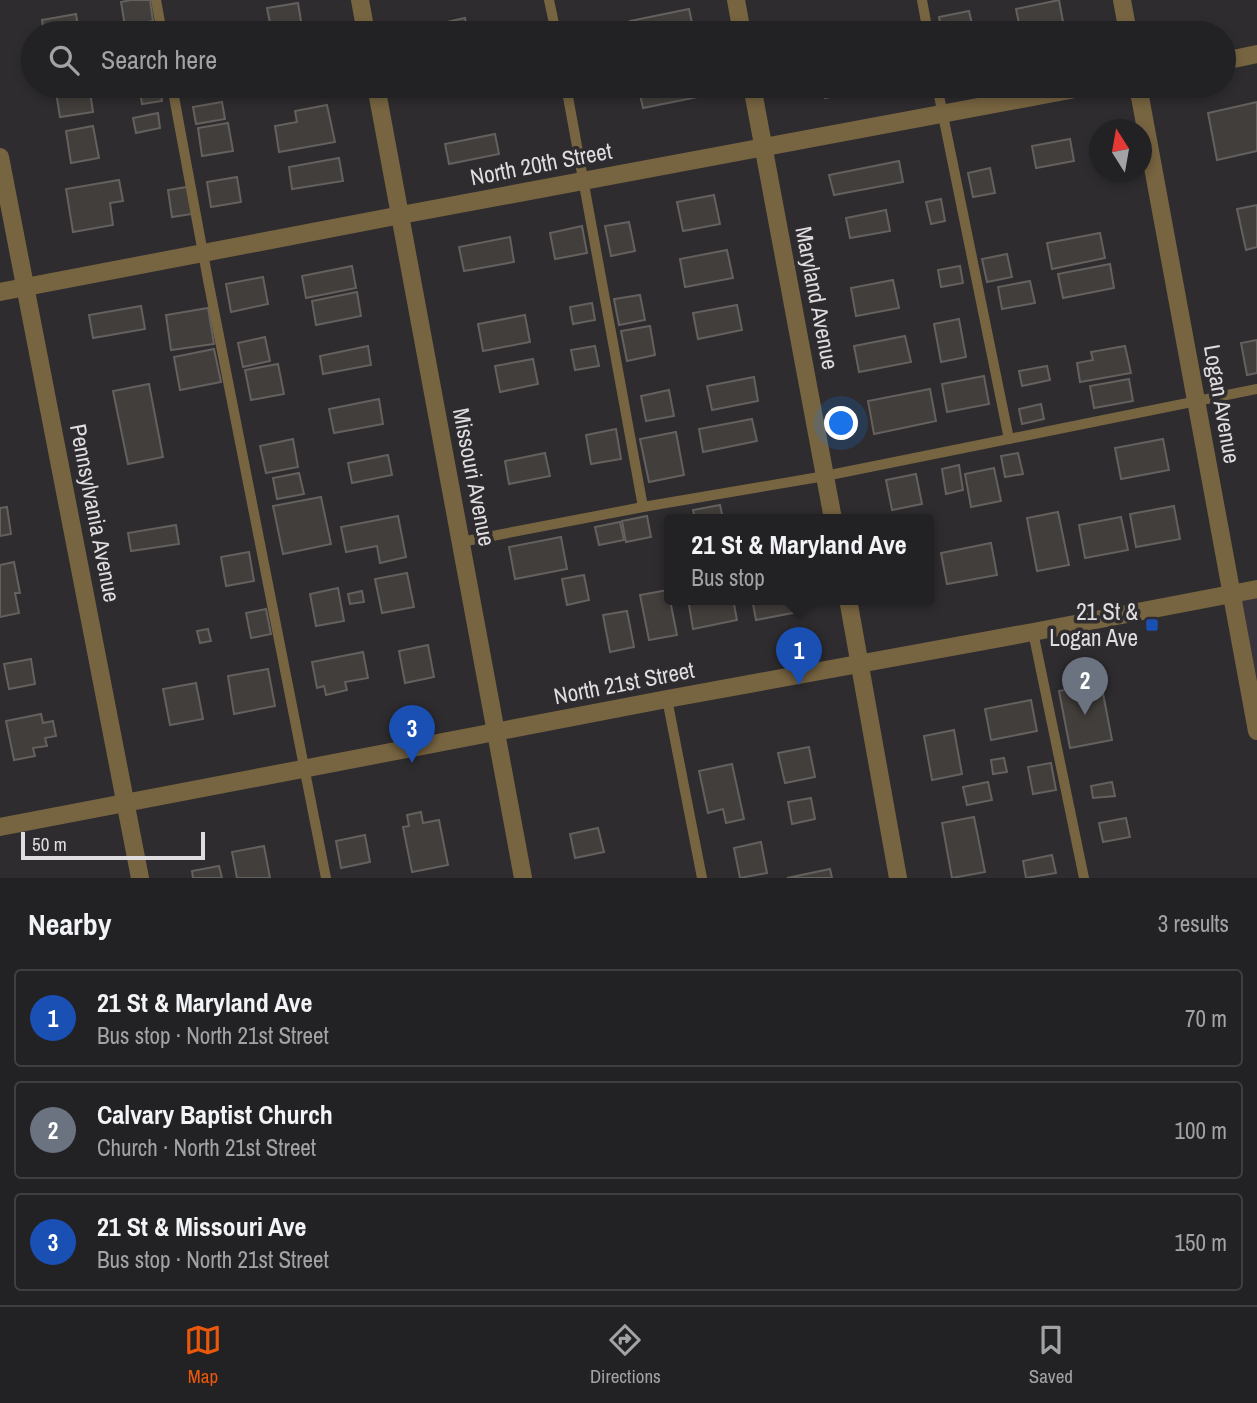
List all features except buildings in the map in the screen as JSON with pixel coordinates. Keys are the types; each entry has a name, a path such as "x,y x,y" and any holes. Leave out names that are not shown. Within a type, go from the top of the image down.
{"street":[{"path":"360,0 364,21"},
{"path":"736,0 740,21"},
{"path":"1122,0 1126,21"},
{"path":"1236,58 1257,54"},
{"name":"Missouri Avenue","path":"378,98 523,878"},
{"name":"Maryland Avenue","path":"754,98 832,514"},
{"name":"North 20th Street","path":"0,292 1027,98"},
{"name":"Logan Avenue","path":"1140,98 1257,731"},
{"name":"Pennsylvania Avenue","path":"0,157 140,878"},
{"name":"North 21st Street","path":"0,827 1257,589"},
{"path":"849,605 898,878"}],"lane":[{"path":"156,0 160,21"},
{"path":"549,0 553,21"},
{"path":"922,0 926,21"},
{"path":"174,98 326,878"},
{"path":"568,98 643,507"},
{"path":"939,98 1009,439"},
{"path":"461,542 825,476 1257,390"},
{"path":"1033,632 1084,878"},
{"path":"667,699 702,878"}],"shaded area":[{"path":"1257,589 1257,731 1232,594"}],"place":[{"name":"21 St & Logan Ave","path":"1152,625"},
{"name":"21 St & Maryland Ave","path":"799,685"},
{"name":"Calvary Baptist Church","path":"1085,715"},
{"name":"21 St & Missouri Ave","path":"412,763"}]}
